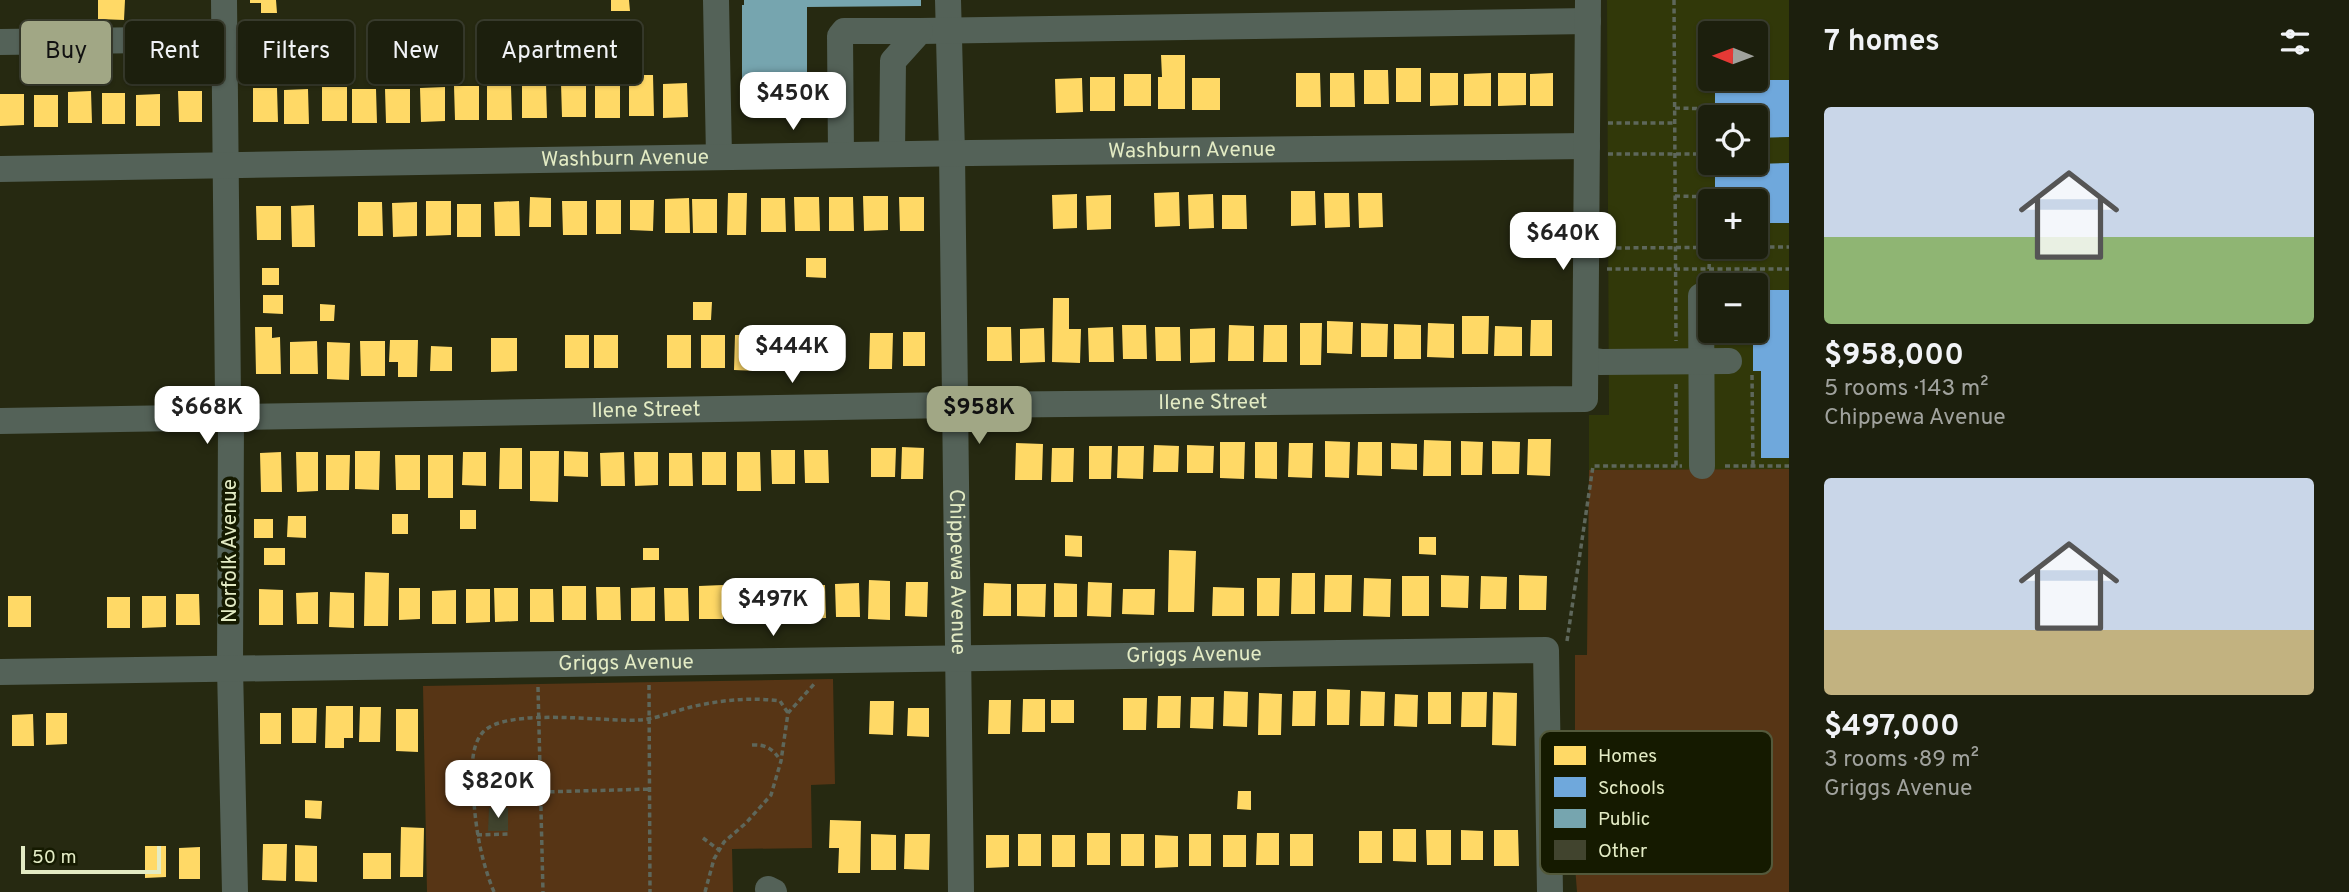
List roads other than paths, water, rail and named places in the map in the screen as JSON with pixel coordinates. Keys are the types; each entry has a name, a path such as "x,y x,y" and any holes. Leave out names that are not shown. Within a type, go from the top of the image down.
{"street":[{"name":"Norfolk Avenue","path":"223,0 224,21"},
{"path":"716,0 719,157"},
{"name":"Chippewa Avenue","path":"948,0 961,892"},
{"path":"841,155 840,36 844,31 920,31 1588,10 1595,150 1586,360 1729,361"},
{"path":"892,155 893,61 920,31"},
{"path":"0,42 125,40"},
{"name":"Norfolk Avenue","path":"224,84 228,398 231,418 230,668 235,892"},
{"name":"Washburn Avenue","path":"0,169 952,153 1595,150"},
{"path":"1698,311 1688,362 1702,466"},
{"name":"Ilene Street","path":"0,421 954,405 1586,399 1586,360"},
{"name":"Griggs Avenue","path":"0,672 1556,650 1554,731"},
{"name":"Griggs Avenue","path":"1550,874 1550,892"}]}
